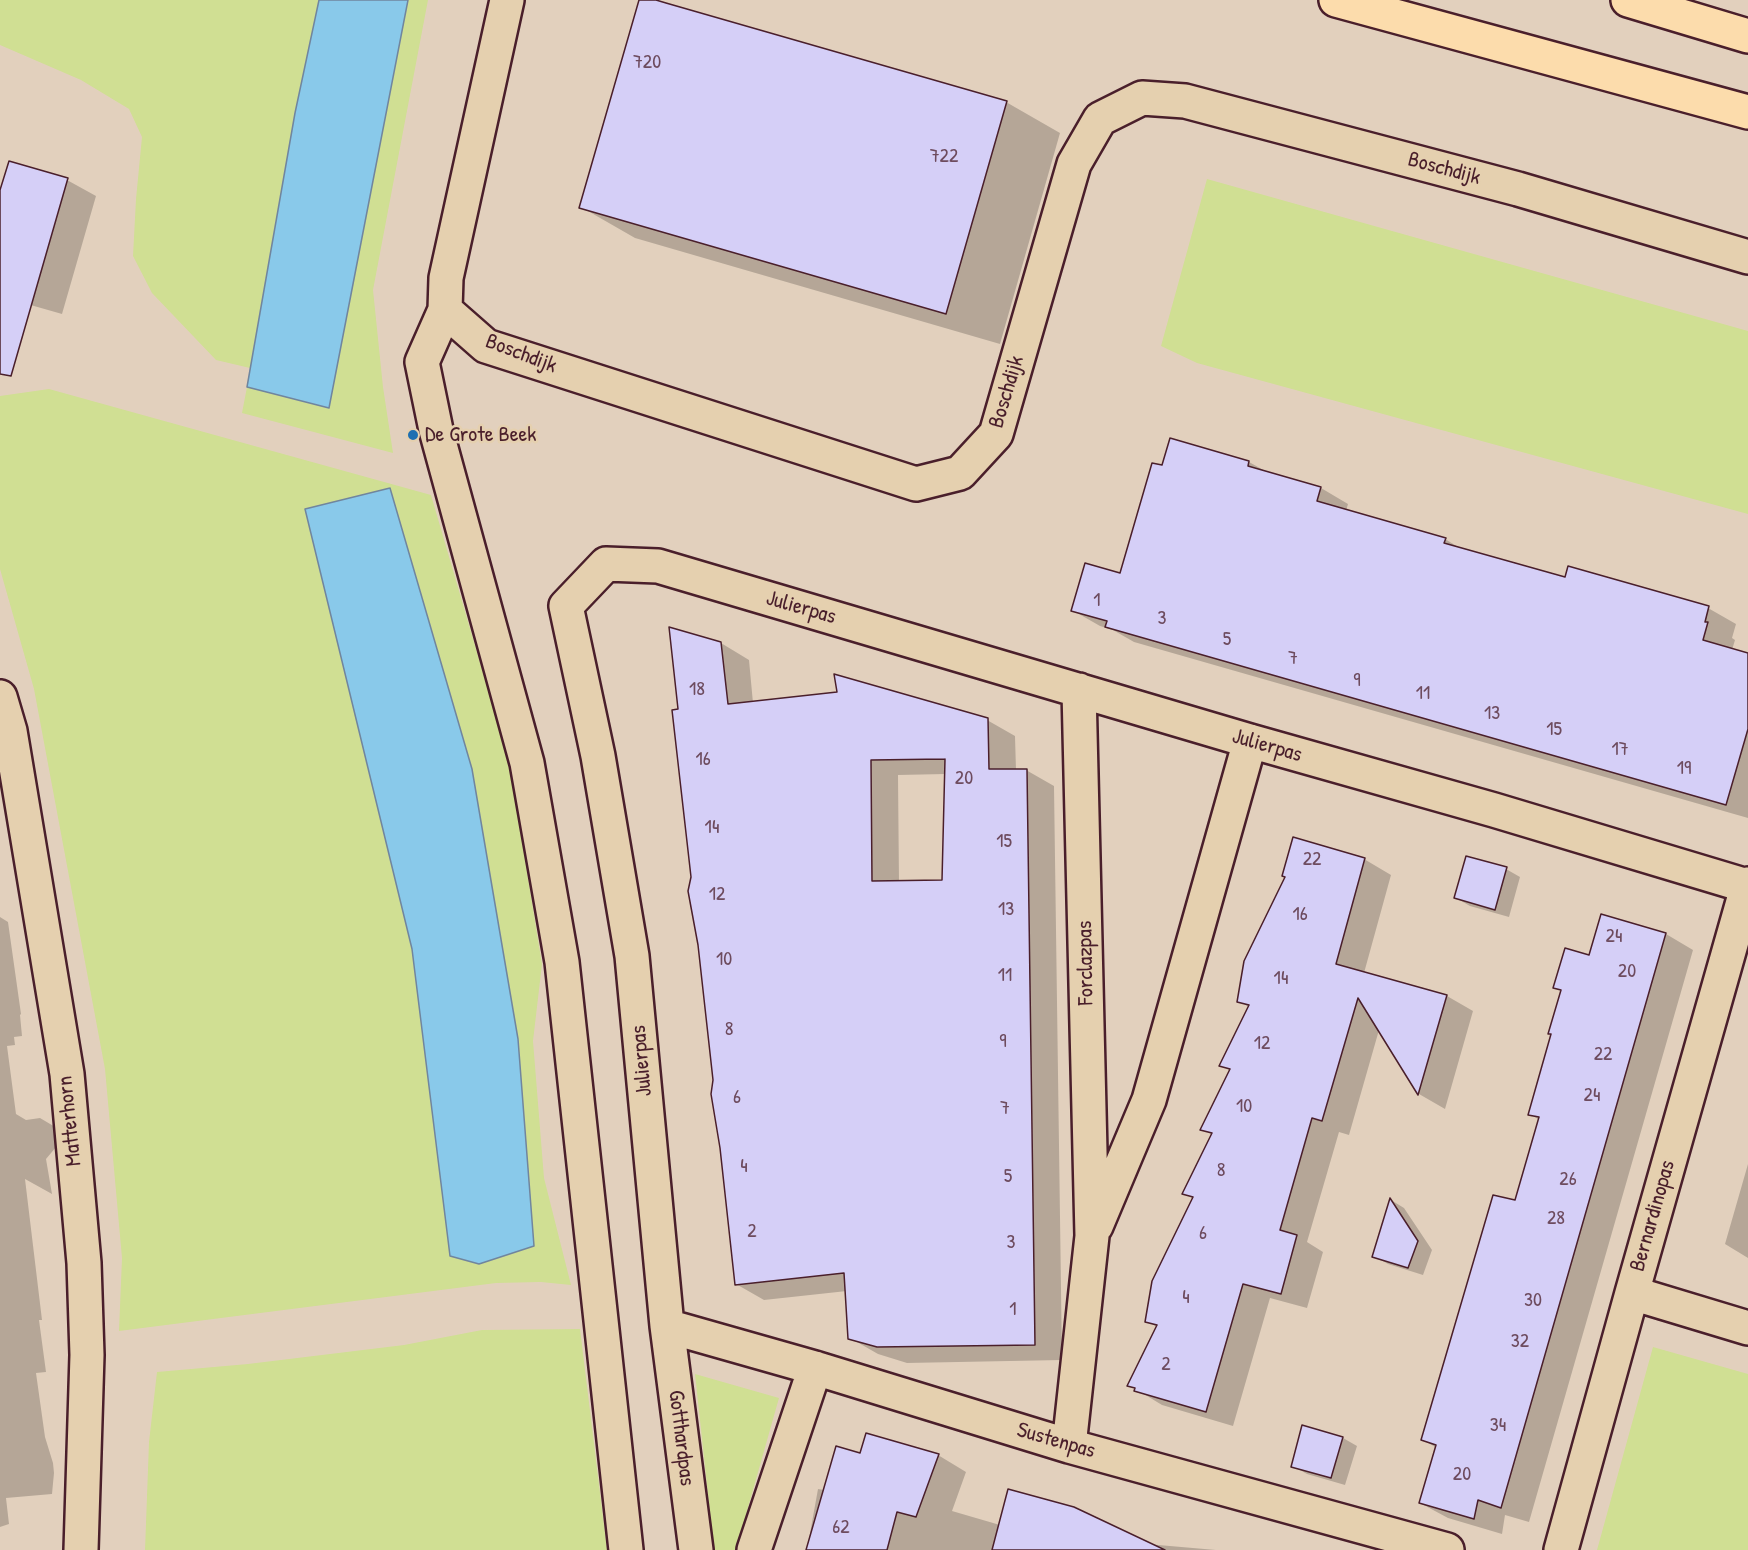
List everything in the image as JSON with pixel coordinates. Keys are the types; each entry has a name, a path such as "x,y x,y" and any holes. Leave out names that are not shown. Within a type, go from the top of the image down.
{"main road":[{"path":"1336,0 1748,112"},
{"path":"1628,0 1748,36"}],"street":[{"path":"507,0 446,278 445,310 422,362 436,430 527,763 562,962 626,1550"},
{"name":"Boschdijk","path":"445,310 486,346 915,484 960,473 996,434 1074,165 1100,119 1142,98 1185,101 1518,189 1748,257"},
{"name":"Julierpas","path":"667,1326 632,956 598,756 566,606 606,564 658,566 1747,885"},
{"name":"Forclazpas","path":"1070,1446 1092,1236 1079,690"},
{"name":"Matterhorn","path":"0,697 10,730 9,791 66,1074 84,1263 87,1355 81,1550"},
{"name":"Forclazpas","path":"1092,1236 1149,1100 1250,741"},
{"name":"Bernardinopas","path":"1561,1550 1747,885"},
{"path":"1632,1293 1748,1328"},
{"name":"Sustenpas","path":"667,1326 815,1368 1070,1446 1447,1550"},
{"name":"Gotthardpas","path":"667,1326 696,1550"},
{"path":"754,1550 815,1368"}],"green space":[{"path":"0,0 319,0 295,113 250,368 216,360 152,293 133,256 142,137 129,109 81,80 0,45"},
{"path":"408,0 428,0 373,290 383,387 393,453 242,413 247,387 328,408"},
{"path":"1207,179 1748,331 1748,514 1197,363 1161,346"},
{"path":"49,389 431,495 509,762 542,964 533,1041 544,1178 571,1285 541,1282 496,1283 119,1331 122,1258 105,1069 34,689 0,569 0,396","holes":["389,488 472,769 518,1039 534,1245 450,1256 412,949 306,510"]},
{"path":"580,1329 607,1550 145,1550 149,1442 157,1372 248,1364 404,1345 482,1330"},
{"path":"1653,1347 1748,1374 1748,1550 1597,1550"},
{"path":"695,1374 779,1398 736,1550 714,1550"}],"water":[{"path":"319,0 408,0 329,408 247,387 295,113"},
{"path":"390,488 472,769 518,1039 534,1246 479,1264 450,1256 412,949 305,509"}],"building":[{"path":"639,0 656,0 1007,101 946,314 579,208"},
{"path":"9,161 68,178 11,376 0,374 0,190"},
{"path":"1170,438 1249,461 1248,466 1321,487 1317,501 1446,538 1444,543 1565,577 1568,566 1709,606 1703,640 1748,653 1748,729 1726,805 1105,627 1107,621 1071,611 1085,563 1120,573 1152,463 1162,465"},
{"path":"669,627 721,642 728,704 837,692 834,674 988,718 989,769 1027,769 1035,1345 877,1347 848,1339 844,1273 735,1285 720,1148 711,1094 713,1080 698,945 688,891 691,877 672,710 678,709","holes":["945,759 942,880 872,881 871,760"]},
{"path":"1293,837 1365,858 1336,964 1447,995 1418,1095 1358,998 1322,1121 1312,1118 1280,1230 1297,1235 1281,1294 1243,1284 1206,1412 1134,1391 1135,1388 1127,1386 1157,1325 1145,1322 1152,1281 1193,1197 1182,1194 1212,1133 1200,1130 1230,1069 1219,1066 1249,1005 1237,1002 1244,961 1285,877 1282,876"},
{"path":"1466,856 1507,867 1495,910 1454,898"},
{"path":"1601,914 1666,933 1501,1508 1478,1500 1474,1519 1419,1503 1436,1445 1421,1440 1493,1195 1515,1200 1539,1117 1528,1115 1561,990 1553,988 1565,948 1589,955"},
{"path":"1390,1198 1418,1241 1408,1268 1372,1257"},
{"path":"1302,1425 1343,1437 1331,1478 1291,1467"},
{"path":"866,1433 939,1454 916,1517 897,1512 887,1550 806,1550 836,1446 860,1453"},
{"path":"1008,1489 1074,1507 1165,1550 992,1550"}],"place":[{"name":"De Grote Beek","path":"413,435"}]}
